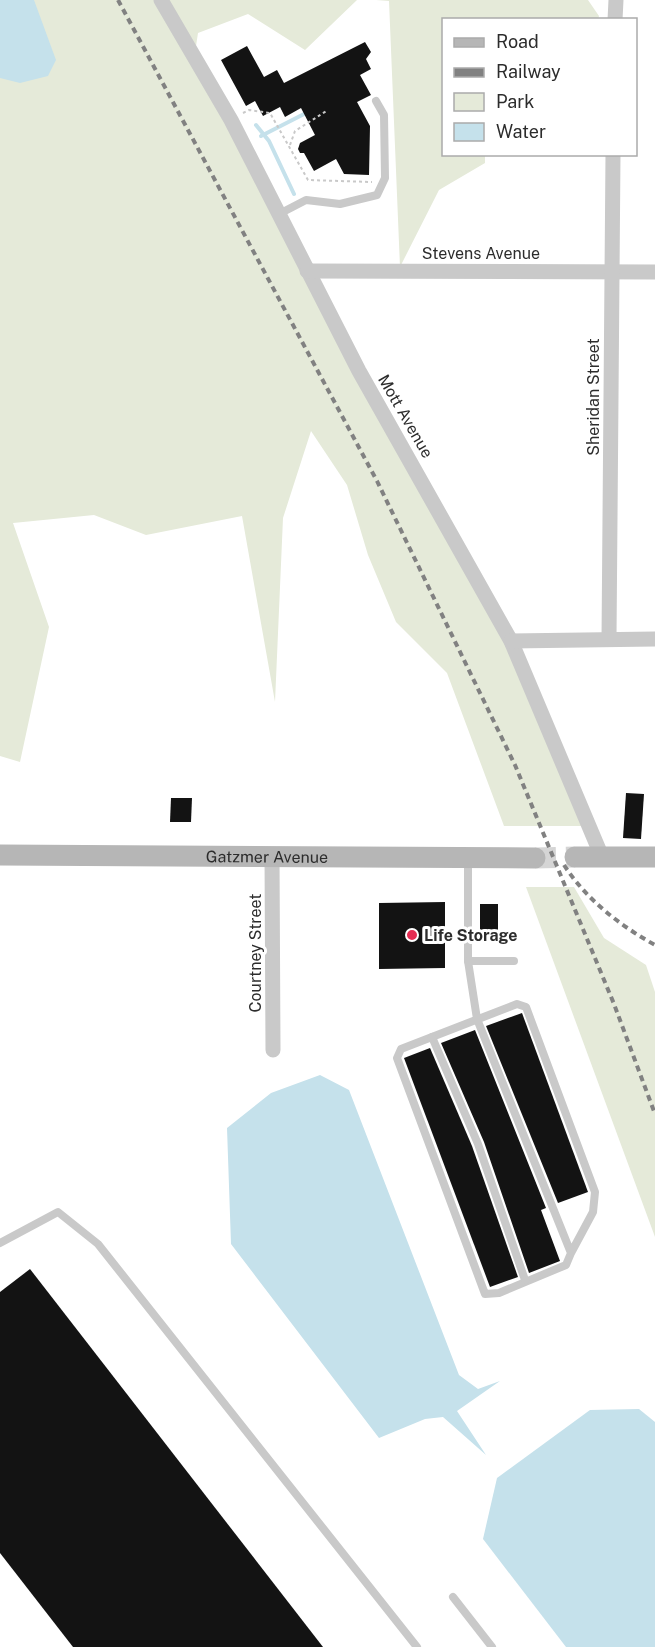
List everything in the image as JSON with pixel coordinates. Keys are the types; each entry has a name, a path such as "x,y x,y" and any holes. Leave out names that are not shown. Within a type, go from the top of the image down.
{"street":[{"name":"Mott Avenue","path":"161,0 231,120 359,371 512,641 602,857"},
{"path":"615,18 616,0"},
{"name":"Sheridan Street","path":"609,639 613,156"},
{"name":"Stevens Avenue","path":"307,271 655,272"},
{"path":"512,641 655,639"},
{"name":"Gatzmer Avenue","path":"0,855 535,858"},
{"name":"Courtney Street","path":"272,855 273,1050"},
{"path":"575,857 655,857"}],"lane":[{"path":"279,214 306,200 340,204 377,195 385,178 384,115 376,100"},
{"path":"468,856 468,961 477,1019 571,1253"},
{"path":"468,961 514,961"},
{"path":"517,1004 526,1007 595,1192 593,1212 566,1266 498,1293 485,1294 397,1058 401,1049 432,1037 517,1004"},
{"path":"432,1037 478,1144 525,1281"},
{"path":"0,1243 58,1212 98,1244 417,1647"},
{"path":"453,1597 492,1647"}],"path":[{"path":"231,120 249,110 270,113 308,180 372,182"},
{"path":"290,147 295,131 328,110"}],"green space":[{"path":"0,0 357,0 305,50 248,14 198,33 194,59 511,644 583,826 504,826 447,673 396,622 368,555 347,485 311,431 283,518 275,702 242,516 146,535 94,515 13,523 49,627 20,762 0,756"},
{"path":"376,0 588,0 599,16 598,18 442,18 442,156 485,156 485,163 439,190 400,267 389,1"},
{"path":"526,887 574,887 604,938 646,965 655,992 655,1237"}],"water":[{"path":"0,0 34,0 56,60 48,76 20,83 0,78"},
{"path":"320,1075 349,1090 459,1375 478,1389 500,1381 457,1411 486,1455 443,1417 425,1419 379,1438 231,1244 227,1128 271,1093"},
{"path":"639,1409 655,1422 655,1647 566,1647 483,1539 497,1478 590,1410"}],"building":[{"path":"365,42 371,52 366,59 371,69 360,75 371,95 357,102 370,126 369,175 344,174 336,159 314,171 304,153 300,153 298,149 300,143 315,135 301,108 285,117 280,107 263,116 255,101 246,106 221,60 247,46 264,77 277,70 284,83"},
{"path":"626,793 644,794 641,839 623,838"},
{"path":"171,798 192,798 191,822 170,822"},
{"name":"Life Storage","path":"445,902 445,968 379,969 379,903"},
{"path":"480,904 498,904 498,937 480,937"},
{"path":"522,1013 588,1192 558,1203 486,1026"},
{"path":"475,1030 546,1208 541,1210 560,1261 529,1273 484,1142 441,1043"},
{"path":"430,1048 472,1146 518,1277 490,1287 404,1058"},
{"path":"30,1269 323,1647 73,1647 0,1553 0,1292"}],"waterway":[{"path":"261,136 308,112"},
{"path":"256,125 269,141 294,194"}],"tunnel":[{"path":"535,858 575,857"}],"railway":[{"path":"118,0 377,481 515,765 614,1004 655,1114"},
{"path":"564,865 582,889 604,910 655,945"}],"place":[{"name":"Life Storage","path":"412,935"}]}
